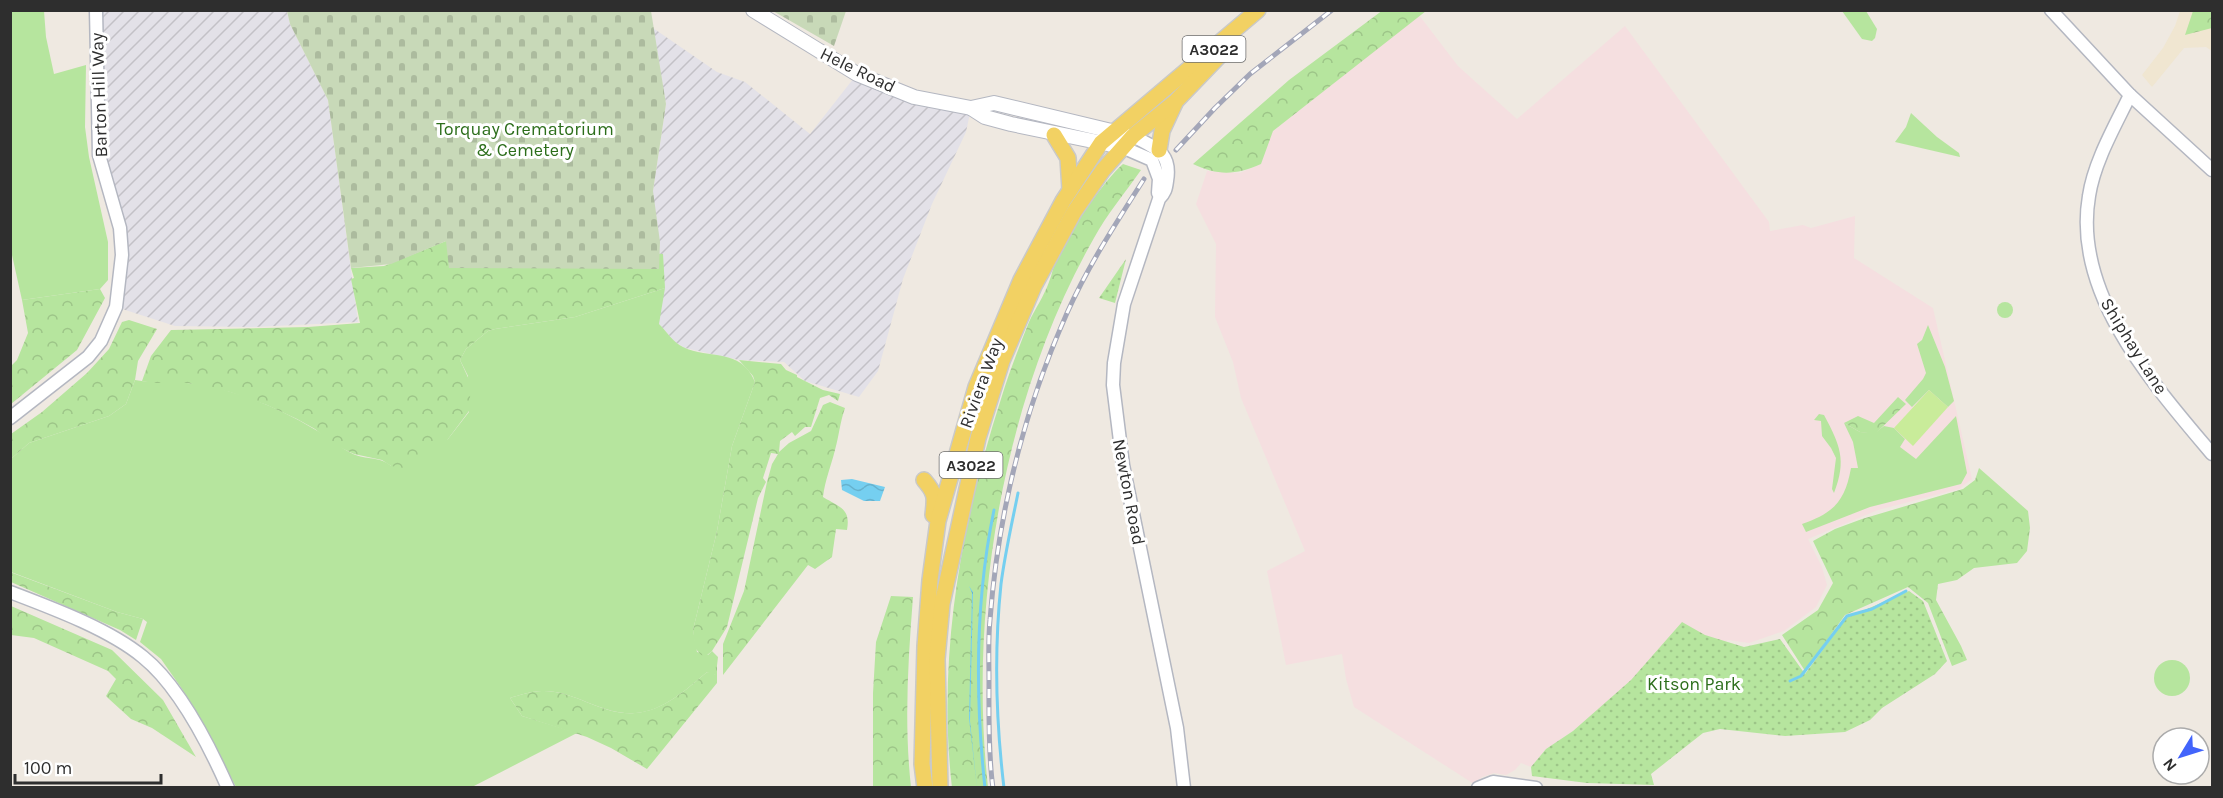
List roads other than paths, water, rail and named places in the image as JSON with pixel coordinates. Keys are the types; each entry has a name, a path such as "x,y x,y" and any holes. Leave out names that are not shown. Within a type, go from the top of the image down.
{"main road":[{"name":"Hele Road","path":"753,10 857,74 914,96 971,108 985,117 1054,135 1101,143 1127,141"},
{"name":"A3022","path":"1127,141 1176,100 1218,57 1258,10"},
{"name":"A3022","path":"1101,143 1189,71 1258,10"},
{"path":"1159,150 1162,131 1176,100"},
{"name":"Hele Road","path":"971,108 994,103 1113,131 1127,141"},
{"path":"1054,135 1068,158 1070,190"},
{"name":"Riviera Way","path":"940,788 937,659 942,604 978,438 1002,361 1035,286 1074,212 1127,141"},
{"name":"Riviera Way","path":"925,788 922,764 925,646 938,520 976,387 1021,280 1070,190 1101,143"},
{"path":"924,480 931,488 935,498 927,563 930,580"}],"street":[{"name":"Barton Hill Way","path":"10,418 88,357 101,341 116,307 122,255 120,228 99,155 96,10"},
{"path":"2052,10 2130,95 2212,170"},
{"name":"Shiphay Lane","path":"2130,95 2106,143 2089,194 2087,233 2091,260 2100,293 2117,326 2159,388 2212,454"},
{"path":"1127,141 1159,150"},
{"name":"Newton Road","path":"1127,141 1152,160 1159,179 1160,199"},
{"name":"Newton Road","path":"1159,150 1167,160 1170,169 1164,194 1160,199 1124,304 1114,363 1113,385 1123,465 1177,728 1184,788"},
{"path":"10,592 106,633 144,658 160,674 180,701 228,788"},
{"path":"1478,788 1493,782 1536,788"}],"water":[{"path":"852,479 885,487 880,501 864,501 842,490 841,480"},
{"path":"969,586 973,592 970,721 977,788 969,718 972,593"}],"waterway":[{"path":"1004,788 999,737 997,635 1003,572 1018,493"},
{"path":"985,788 978,683 980,613 994,510"},
{"path":"1790,681 1801,676 1847,616 1872,609 1906,591"}],"railway":[{"path":"1176,150 1250,74 1332,10"},
{"path":"993,788 989,734 989,627 999,541 1015,463 1038,387 1067,313 1093,262 1144,179"}],"park label":[{"name":"Torquay Crematorium & Cemetery","path":"525,139"},
{"name":"Kitson Park","path":"1694,684"}]}
